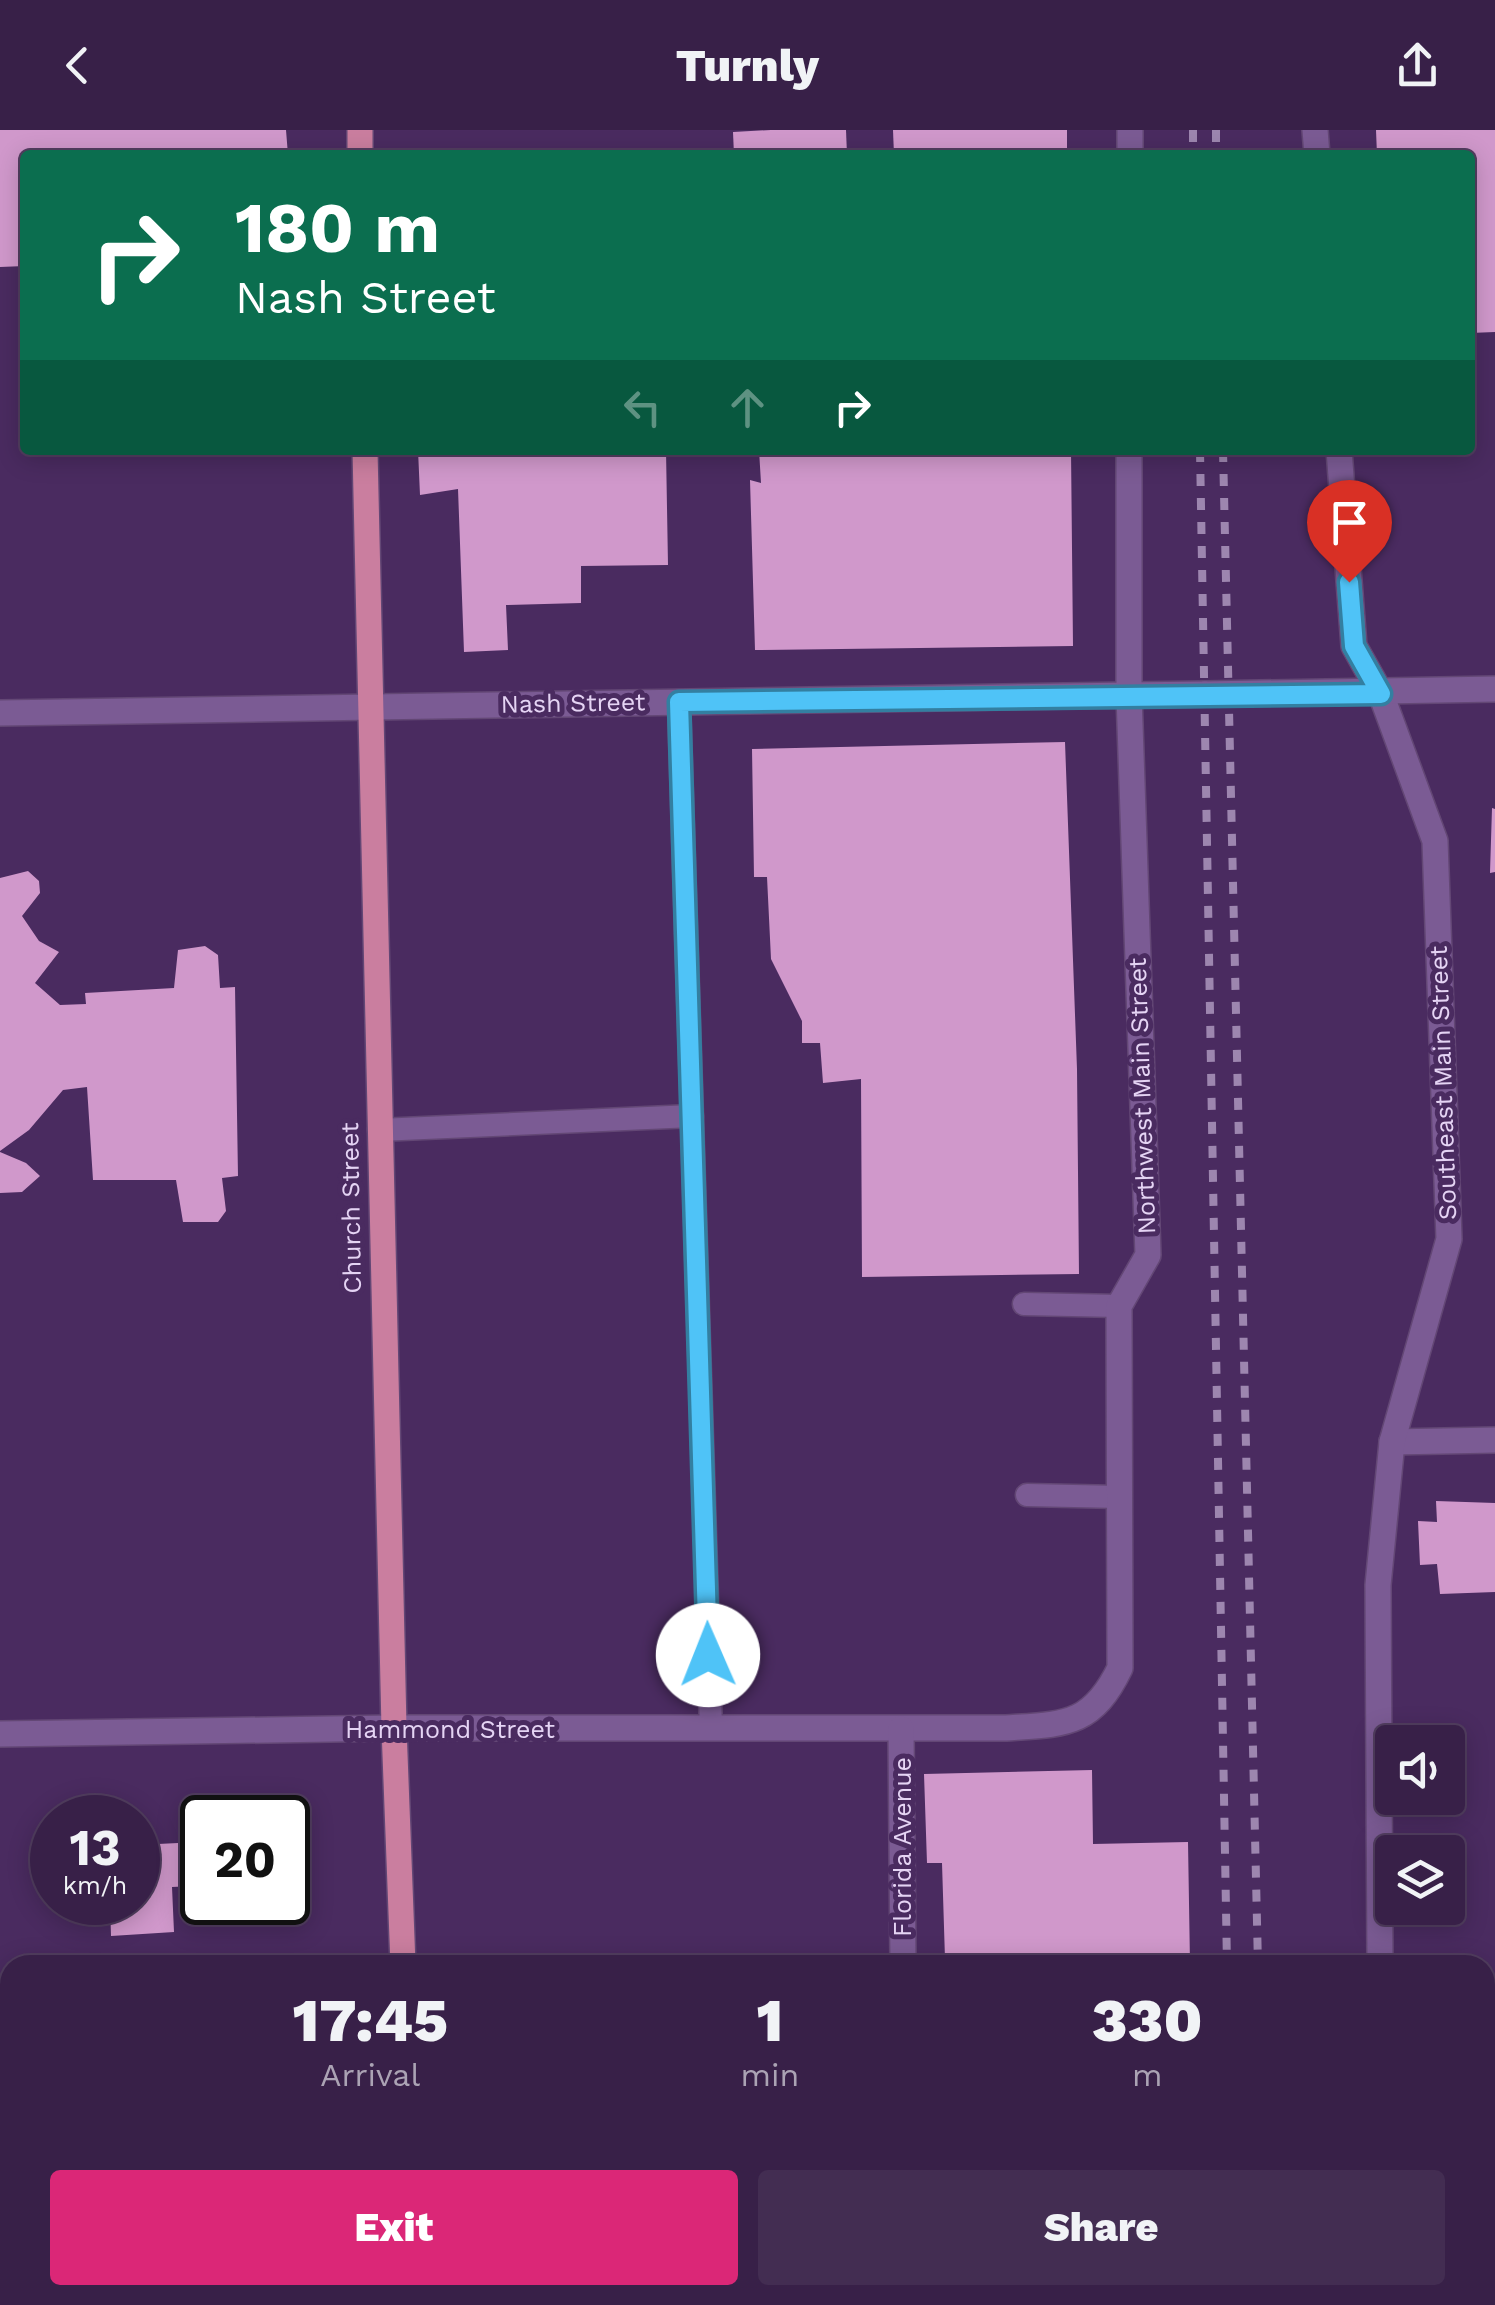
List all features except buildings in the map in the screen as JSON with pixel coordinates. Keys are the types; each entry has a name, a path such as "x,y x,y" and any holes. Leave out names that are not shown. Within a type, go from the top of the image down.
{"main road":[{"name":"Church Street","path":"365,455 403,1955"}],"street":[{"name":"Northwest Main Street","path":"1118,1306 1148,1255 1129,695 1129,455"},
{"name":"Southeast Main Street","path":"1339,455 1354,646 1381,694 1435,841 1448,1239 1392,1442 1378,1585 1380,1955"},
{"name":"Nash Street","path":"0,712 1495,690"},
{"path":"901,1730 1006,1728 1073,1721 1108,1692 1120,1668 1118,1306"},
{"path":"1392,1442 1495,1440"},
{"name":"Hammond Street","path":"0,1734 394,1728 901,1730"},
{"name":"Florida Avenue","path":"901,1730 903,1955"}],"lane":[{"path":"679,702 711,1730"},
{"path":"379,1130 692,1116"},
{"path":"1024,1304 1118,1306"},
{"path":"1027,1495 1120,1498"}],"railway":[{"path":"1193,130 1193,150"},
{"path":"1216,130 1216,150"},
{"path":"1200,455 1227,1955"},
{"path":"1223,455 1258,1955"}],"route":[{"path":"708,1655 679,702 1381,694 1354,646 1349,582"}]}
